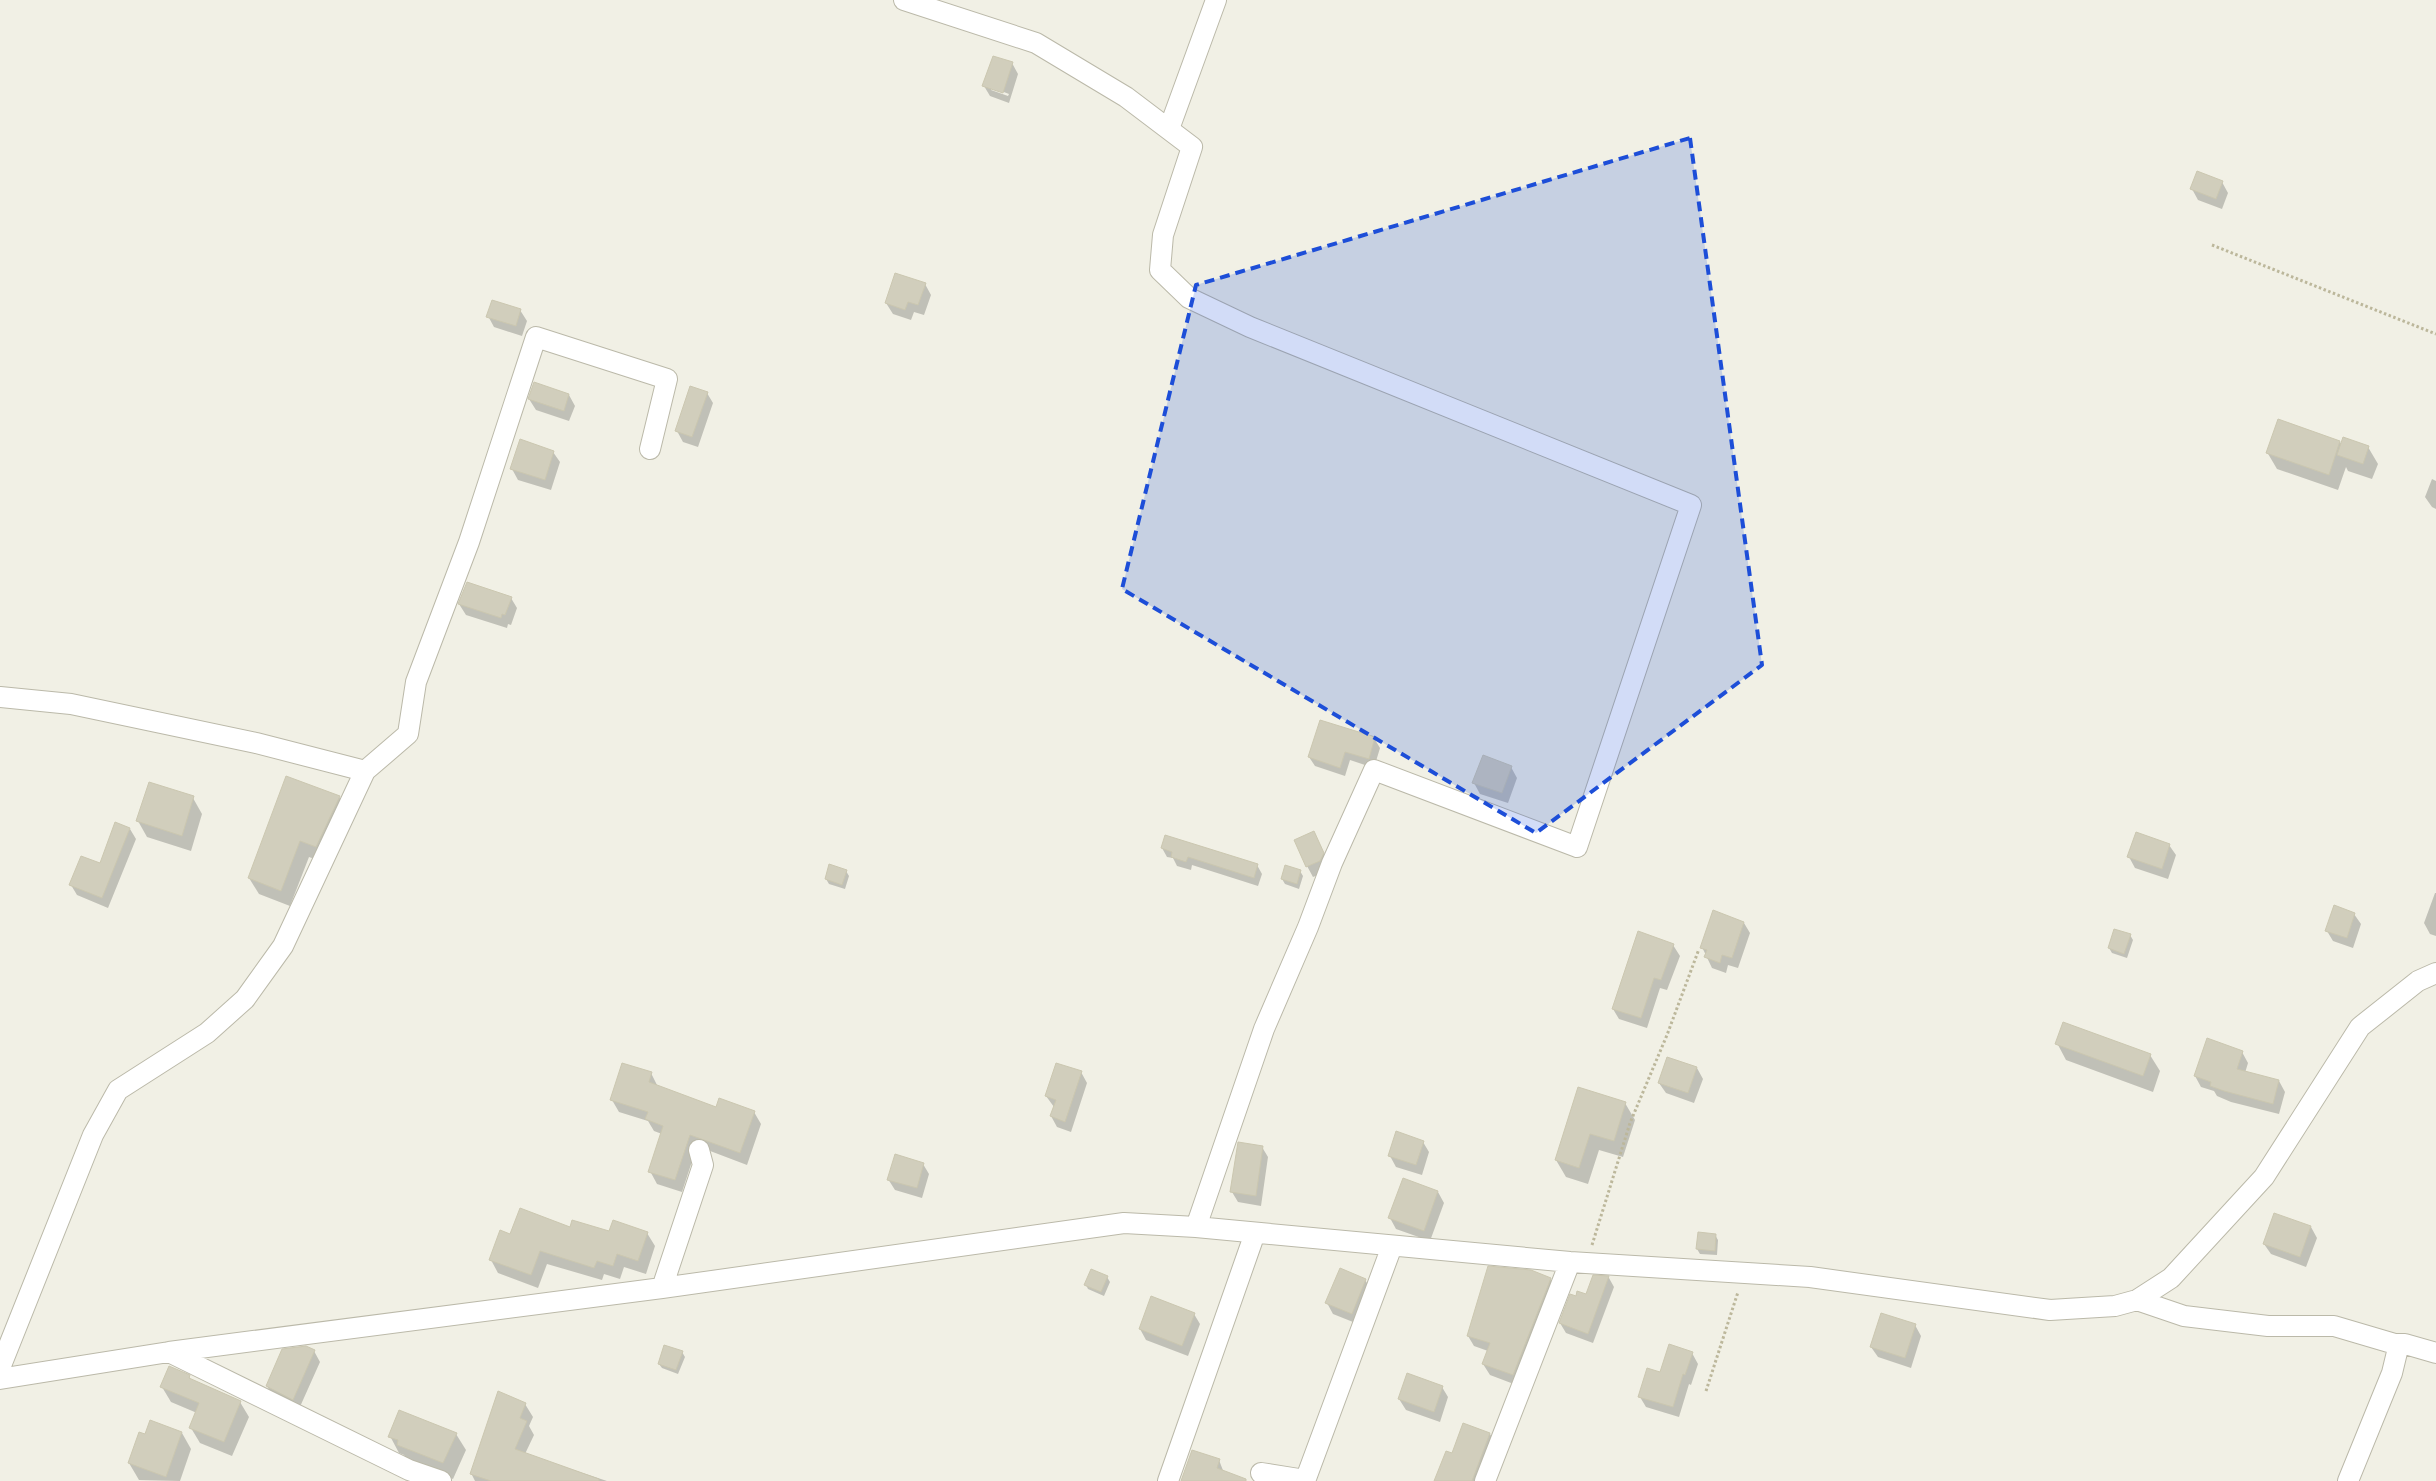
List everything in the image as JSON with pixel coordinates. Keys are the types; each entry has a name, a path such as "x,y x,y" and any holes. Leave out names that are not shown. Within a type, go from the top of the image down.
{"street":[{"path":"904,0 1036,43 1126,98 1192,147 1163,235 1160,270 1189,298 1291,345 1691,505 1576,847 1374,770 1340,845 1264,1029 1196,1227"},
{"path":"1169,129 1216,0"},
{"path":"0,1368 92,1136 118,1090 207,1033 245,999 284,946 365,771 408,734 416,682 435,626 468,542 536,337 667,379 650,449"},
{"path":"0,697 71,704 256,743 365,771"},
{"path":"0,1379 170,1352 662,1288 1124,1223 1196,1227 1579,1262 1810,1277 2050,1310 2115,1306 2137,1300 2171,1278 2264,1177 2360,1027 2418,981 2436,973"},
{"path":"662,1288 703,1165 699,1150"},
{"path":"1168,1481 1255,1233"},
{"path":"1262,1473 1305,1480 1392,1246"},
{"path":"1484,1481 1579,1262"},
{"path":"2137,1300 2184,1316 2268,1326 2334,1326 2395,1344 2405,1344 2436,1353"},
{"path":"2348,1481 2392,1373 2398,1348 2395,1344"},
{"path":"170,1352 409,1470 441,1481"}],"path":[{"path":"2212,245 2436,334"},
{"path":"1579,1262 1630,1123 1667,1035 1699,949"},
{"path":"1706,1391 1745,1273"}],"highlighted area":[{"path":"1690,138 1762,665 1536,833 1122,589 1196,285"}],"building":[{"path":"993,56 1013,62 1003,93 982,86"},
{"path":"2197,171 2223,181 2216,199 2190,189"},
{"path":"895,273 926,283 918,305 908,302 905,310 885,303"},
{"path":"492,300 521,309 516,326 486,317"},
{"path":"534,382 569,394 564,411 528,399"},
{"path":"690,386 708,392 692,437 675,431"},
{"path":"2278,419 2340,441 2329,475 2266,453"},
{"path":"2343,437 2369,446 2363,464 2337,455"},
{"path":"520,439 554,451 545,480 510,469"},
{"path":"467,582 512,597 505,615 502,614 501,618 458,604"},
{"path":"1320,720 1375,737 1369,759 1345,752 1340,768 1308,757"},
{"path":"1483,755 1512,766 1502,793 1472,783"},
{"path":"286,776 340,796 316,847 300,841 281,891 248,878"},
{"path":"149,782 194,796 182,836 136,821"},
{"path":"115,822 130,828 102,898 69,885 81,856 100,863"},
{"path":"1314,831 1324,853 1320,861 1306,867 1294,840"},
{"path":"2136,832 2170,844 2162,869 2127,857"},
{"path":"1165,835 1258,864 1254,878 1188,857 1186,862 1171,857 1172,852 1161,848"},
{"path":"829,864 847,870 842,885 825,879"},
{"path":"1285,865 1301,870 1297,884 1281,879"},
{"path":"2334,905 2355,913 2347,938 2325,931"},
{"path":"1713,910 1744,922 1732,958 1722,955 1720,963 1704,957 1707,950 1700,948"},
{"path":"2114,929 2131,934 2124,954 2108,948"},
{"path":"1638,931 1674,944 1661,980 1654,978 1641,1018 1612,1009"},
{"path":"2063,1022 2151,1054 2143,1076 2055,1044"},
{"path":"2207,1038 2243,1051 2237,1069 2279,1080 2273,1104 2224,1091 2210,1086 2211,1082 2194,1076"},
{"path":"1667,1057 1697,1067 1688,1093 1658,1083"},
{"path":"622,1063 652,1072 649,1082 716,1107 719,1098 755,1111 740,1153 690,1135 675,1180 648,1172 663,1126 645,1119 648,1112 610,1100"},
{"path":"1056,1063 1082,1071 1065,1122 1050,1116 1056,1100 1045,1096"},
{"path":"1578,1087 1626,1102 1614,1141 1590,1134 1579,1168 1555,1160"},
{"path":"1396,1131 1424,1141 1416,1165 1388,1156"},
{"path":"1238,1142 1263,1146 1256,1196 1230,1192"},
{"path":"895,1154 924,1163 917,1188 887,1180"},
{"path":"1403,1178 1438,1191 1424,1231 1388,1218"},
{"path":"520,1208 570,1227 572,1220 609,1231 613,1220 648,1232 638,1261 617,1254 613,1266 597,1261 594,1268 540,1251 531,1275 489,1260 500,1230 510,1234"},
{"path":"2274,1213 2311,1226 2300,1257 2263,1244"},
{"path":"1698,1232 1716,1234 1715,1251 1696,1249"},
{"path":"1488,1266 1531,1270 1551,1278 1513,1375 1482,1364 1490,1343 1467,1336"},
{"path":"1340,1268 1366,1279 1352,1314 1325,1303"},
{"path":"1091,1269 1108,1276 1101,1292 1084,1285"},
{"path":"1593,1275 1609,1276 1588,1334 1559,1323 1570,1294 1576,1296 1577,1291 1586,1294"},
{"path":"1151,1296 1195,1313 1182,1346 1139,1329"},
{"path":"1881,1313 1916,1324 1905,1358 1870,1347"},
{"path":"1669,1344 1693,1352 1685,1375 1683,1374 1673,1407 1638,1397 1647,1368 1660,1372"},
{"path":"664,1345 683,1351 676,1370 658,1364"},
{"path":"306,1346 315,1350 293,1400 266,1386 282,1349"},
{"path":"169,1366 190,1375 189,1378 241,1401 224,1442 189,1428 199,1403 160,1387"},
{"path":"1407,1373 1443,1386 1434,1412 1398,1399"},
{"path":"498,1391 526,1403 520,1418 527,1421 515,1449 599,1479 599,1481 491,1481 470,1474"},
{"path":"399,1410 457,1433 443,1463 397,1445 398,1440 388,1437"},
{"path":"150,1420 182,1432 166,1477 128,1463 139,1432 145,1434"},
{"path":"1463,1423 1490,1433 1472,1481 1434,1481 1446,1451 1452,1453"},
{"path":"1192,1450 1220,1459 1217,1468 1246,1479 1246,1481 1181,1481"}]}
